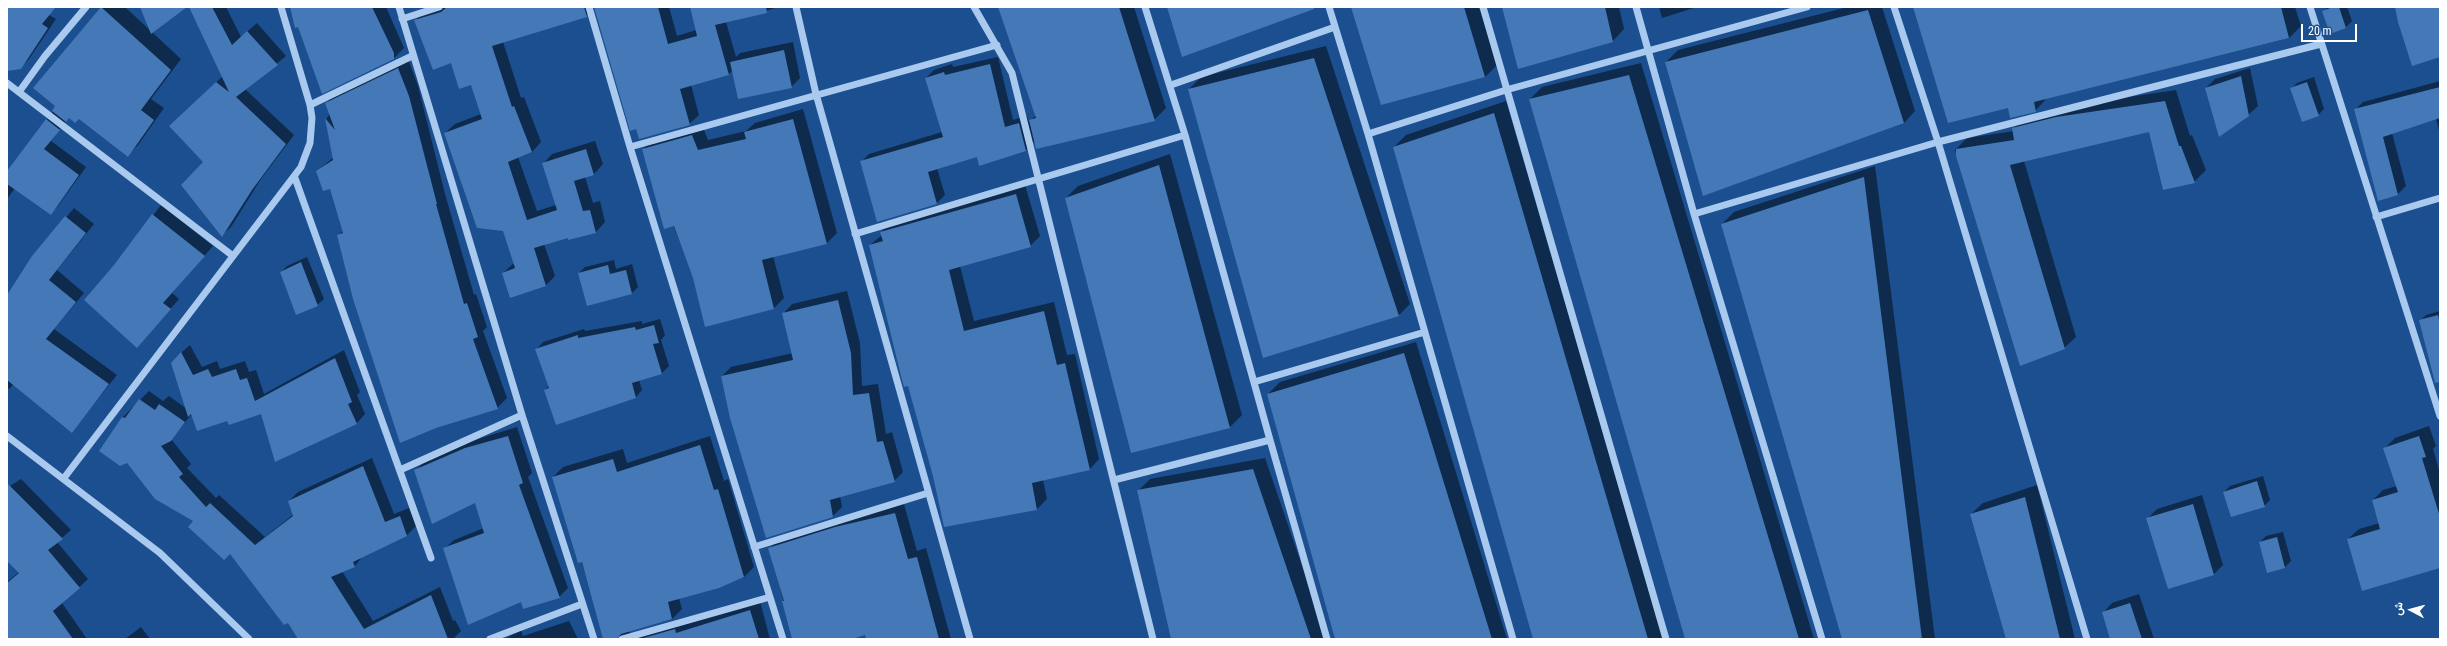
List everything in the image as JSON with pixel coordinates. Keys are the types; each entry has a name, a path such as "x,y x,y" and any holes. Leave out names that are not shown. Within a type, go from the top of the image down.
{"street":[{"path":"20,92 46,56 86,7"},
{"path":"64,478 233,256 295,178 301,167 310,143 312,118 310,105 281,7"},
{"path":"399,7 412,56 522,415 594,639"},
{"path":"402,19 439,7"},
{"path":"589,7 630,147 783,639"},
{"path":"796,7 816,94 970,639"},
{"path":"974,7 1012,73 1153,639"},
{"path":"1145,7 1171,84 1327,639"},
{"path":"1329,7 1368,134 1514,639"},
{"path":"1483,7 1666,639"},
{"path":"1636,7 1694,214 1822,639"},
{"path":"1368,134 1506,90 1648,52 1806,7"},
{"path":"1894,7 1938,142 2087,639"},
{"path":"2310,7 2440,416"},
{"path":"1171,84 1335,27"},
{"path":"1694,214 1938,142 2321,44"},
{"path":"630,147 816,94 997,45"},
{"path":"310,105 412,56"},
{"path":"7,83 233,256"},
{"path":"855,234 1185,135"},
{"path":"295,178 431,558"},
{"path":"2376,217 2440,198"},
{"path":"1254,382 1425,332"},
{"path":"400,470 522,415"},
{"path":"7,436 64,478 160,553 249,639"},
{"path":"1114,480 1270,440"},
{"path":"754,547 928,493"},
{"path":"622,639 770,597"},
{"path":"490,639 582,604"}],"building":[{"path":"7,7 56,7 42,24 48,28 21,69 7,71"},
{"path":"101,7 171,70 141,110 154,120 128,157 79,119 75,123 69,118 66,122 52,111 55,106 33,88"},
{"path":"140,7 187,7 151,34"},
{"path":"189,7 212,7 232,45 247,31 278,65 236,97 286,144 252,190 222,237 181,185 203,162 169,126 216,82 229,92"},
{"path":"290,7 372,7 394,53 394,59 322,94 298,27 295,28"},
{"path":"447,7 584,7 587,17 492,46 512,107 514,106 532,152 508,162 527,220 557,210 542,163 586,149 594,175 574,181 583,211 590,210 596,233 568,240 568,238 534,248 546,286 510,298 502,273 515,268 503,231 477,228 444,133 482,119 471,85 459,89 451,63 433,70 414,20 441,12"},
{"path":"594,7 658,7 668,44 697,36 690,7 766,7 767,13 715,25 729,75 680,89 690,125 639,139 636,129 630,131"},
{"path":"998,7 1119,7 1155,121 1036,149 1029,120 1036,118"},
{"path":"1167,7 1314,7 1314,9 1182,57"},
{"path":"1351,7 1464,7 1485,77 1381,105"},
{"path":"1502,7 1605,7 1613,42 1518,69"},
{"path":"1913,7 2281,7 2289,38 2034,102 2036,112 2010,118 2008,108 1948,123"},
{"path":"2333,7 2339,7 2346,28 2330,34 2322,11"},
{"path":"2395,7 2440,7 2440,57 2412,66 2398,22"},
{"path":"1868,10 1904,123 1703,196 1665,62"},
{"path":"784,50 792,88 738,99 730,62"},
{"path":"1314,58 1399,316 1263,358 1188,89"},
{"path":"990,64 1005,127 1019,123 1026,151 979,166 977,157 928,172 937,204 877,222 860,161 943,137 925,78 944,72 945,75"},
{"path":"398,68 409,96 436,204 464,304 467,303 478,337 473,339 498,409 436,428 400,443 353,299 337,235 343,233 330,189 323,191 316,171 333,160 325,118 335,130 325,103"},
{"path":"1629,75 1799,639 1685,639 1529,99"},
{"path":"2241,76 2249,116 2219,137 2205,88"},
{"path":"2307,82 2319,116 2302,122 2290,88"},
{"path":"2440,87 2440,118 2383,137 2398,195 2378,201 2354,109"},
{"path":"2165,101 2179,146 2181,146 2195,183 2163,190 2149,132 2010,165 2065,349 2020,366 1956,156 1956,149 2014,140 2012,128 2056,117"},
{"path":"1494,113 1648,639 1533,639 1393,147"},
{"path":"46,119 60,130 44,149 79,175 51,215 7,184 7,171"},
{"path":"793,119 827,244 762,260 774,309 705,327 693,278 674,226 664,229 642,149 692,135 698,150 746,139 744,132"},
{"path":"1159,165 1230,428 1131,453 1065,198"},
{"path":"1864,177 1922,639 1842,639 1721,224"},
{"path":"1016,194 1031,247 949,270 964,331 1044,311 1057,365 1065,363 1090,470 1032,483 1037,510 944,527 933,476 908,386 904,387 901,376 869,245 883,241 880,232"},
{"path":"152,214 205,256 163,303 171,309 137,348 84,300 114,265"},
{"path":"65,216 86,233 49,280 76,302 46,339 109,384 72,433 7,380 7,295 32,256"},
{"path":"301,262 318,306 296,315 280,272"},
{"path":"608,265 610,274 626,270 632,294 587,306 578,273"},
{"path":"838,300 851,353 853,395 869,393 877,442 883,441 895,482 830,500 833,517 766,538 730,418 721,376 793,360 782,313"},
{"path":"2438,315 2440,324 2440,382 2435,383 2419,320"},
{"path":"654,325 659,343 653,344 662,374 632,383 636,398 556,425 544,390 549,388 535,349 578,335 578,338 635,327 636,330"},
{"path":"181,352 193,375 208,369 212,377 236,369 240,380 247,378 255,401 335,358 352,402 348,404 357,424 275,462 261,414 229,425 227,421 197,431 191,414 188,417 171,363"},
{"path":"1404,353 1492,639 1335,639 1267,394"},
{"path":"139,399 155,410 159,404 185,422 171,441 161,446 183,474 179,477 206,507 210,503 255,545 293,516 288,501 363,466 385,522 400,516 407,536 353,562 355,567 331,577 364,629 431,595 448,639 298,639 288,623 284,625 230,554 224,560 188,527 193,521 155,499 127,463 120,466 99,451 122,417 125,418"},
{"path":"508,436 523,483 519,485 560,598 523,609 521,602 468,625 443,548 484,533 475,503 432,524 414,470 465,448"},
{"path":"2419,436 2426,457 2422,458 2440,517 2440,568 2362,591 2347,539 2380,529 2372,500 2398,492 2383,448"},
{"path":"700,445 714,490 718,489 744,577 719,588 668,602 672,619 621,634 617,639 603,639 582,562 578,563 552,477 613,459 617,472"},
{"path":"1253,469 1311,639 1171,639 1137,490"},
{"path":"2257,481 2265,507 2231,517 2223,492"},
{"path":"7,483 63,539 48,550 80,588 53,611 73,639 7,639 7,583 19,573 7,561"},
{"path":"2025,497 2060,639 2006,639 1970,514"},
{"path":"2193,504 2214,575 2168,589 2146,518"},
{"path":"895,513 908,559 917,557 939,639 866,639 865,635 852,639 792,639 782,601 784,601 768,548 835,527"},
{"path":"2277,537 2285,568 2267,573 2259,542"},
{"path":"2130,603 2142,639 2110,639 2102,612"},
{"path":"750,610 759,639 640,639 675,629 676,633"}]}
